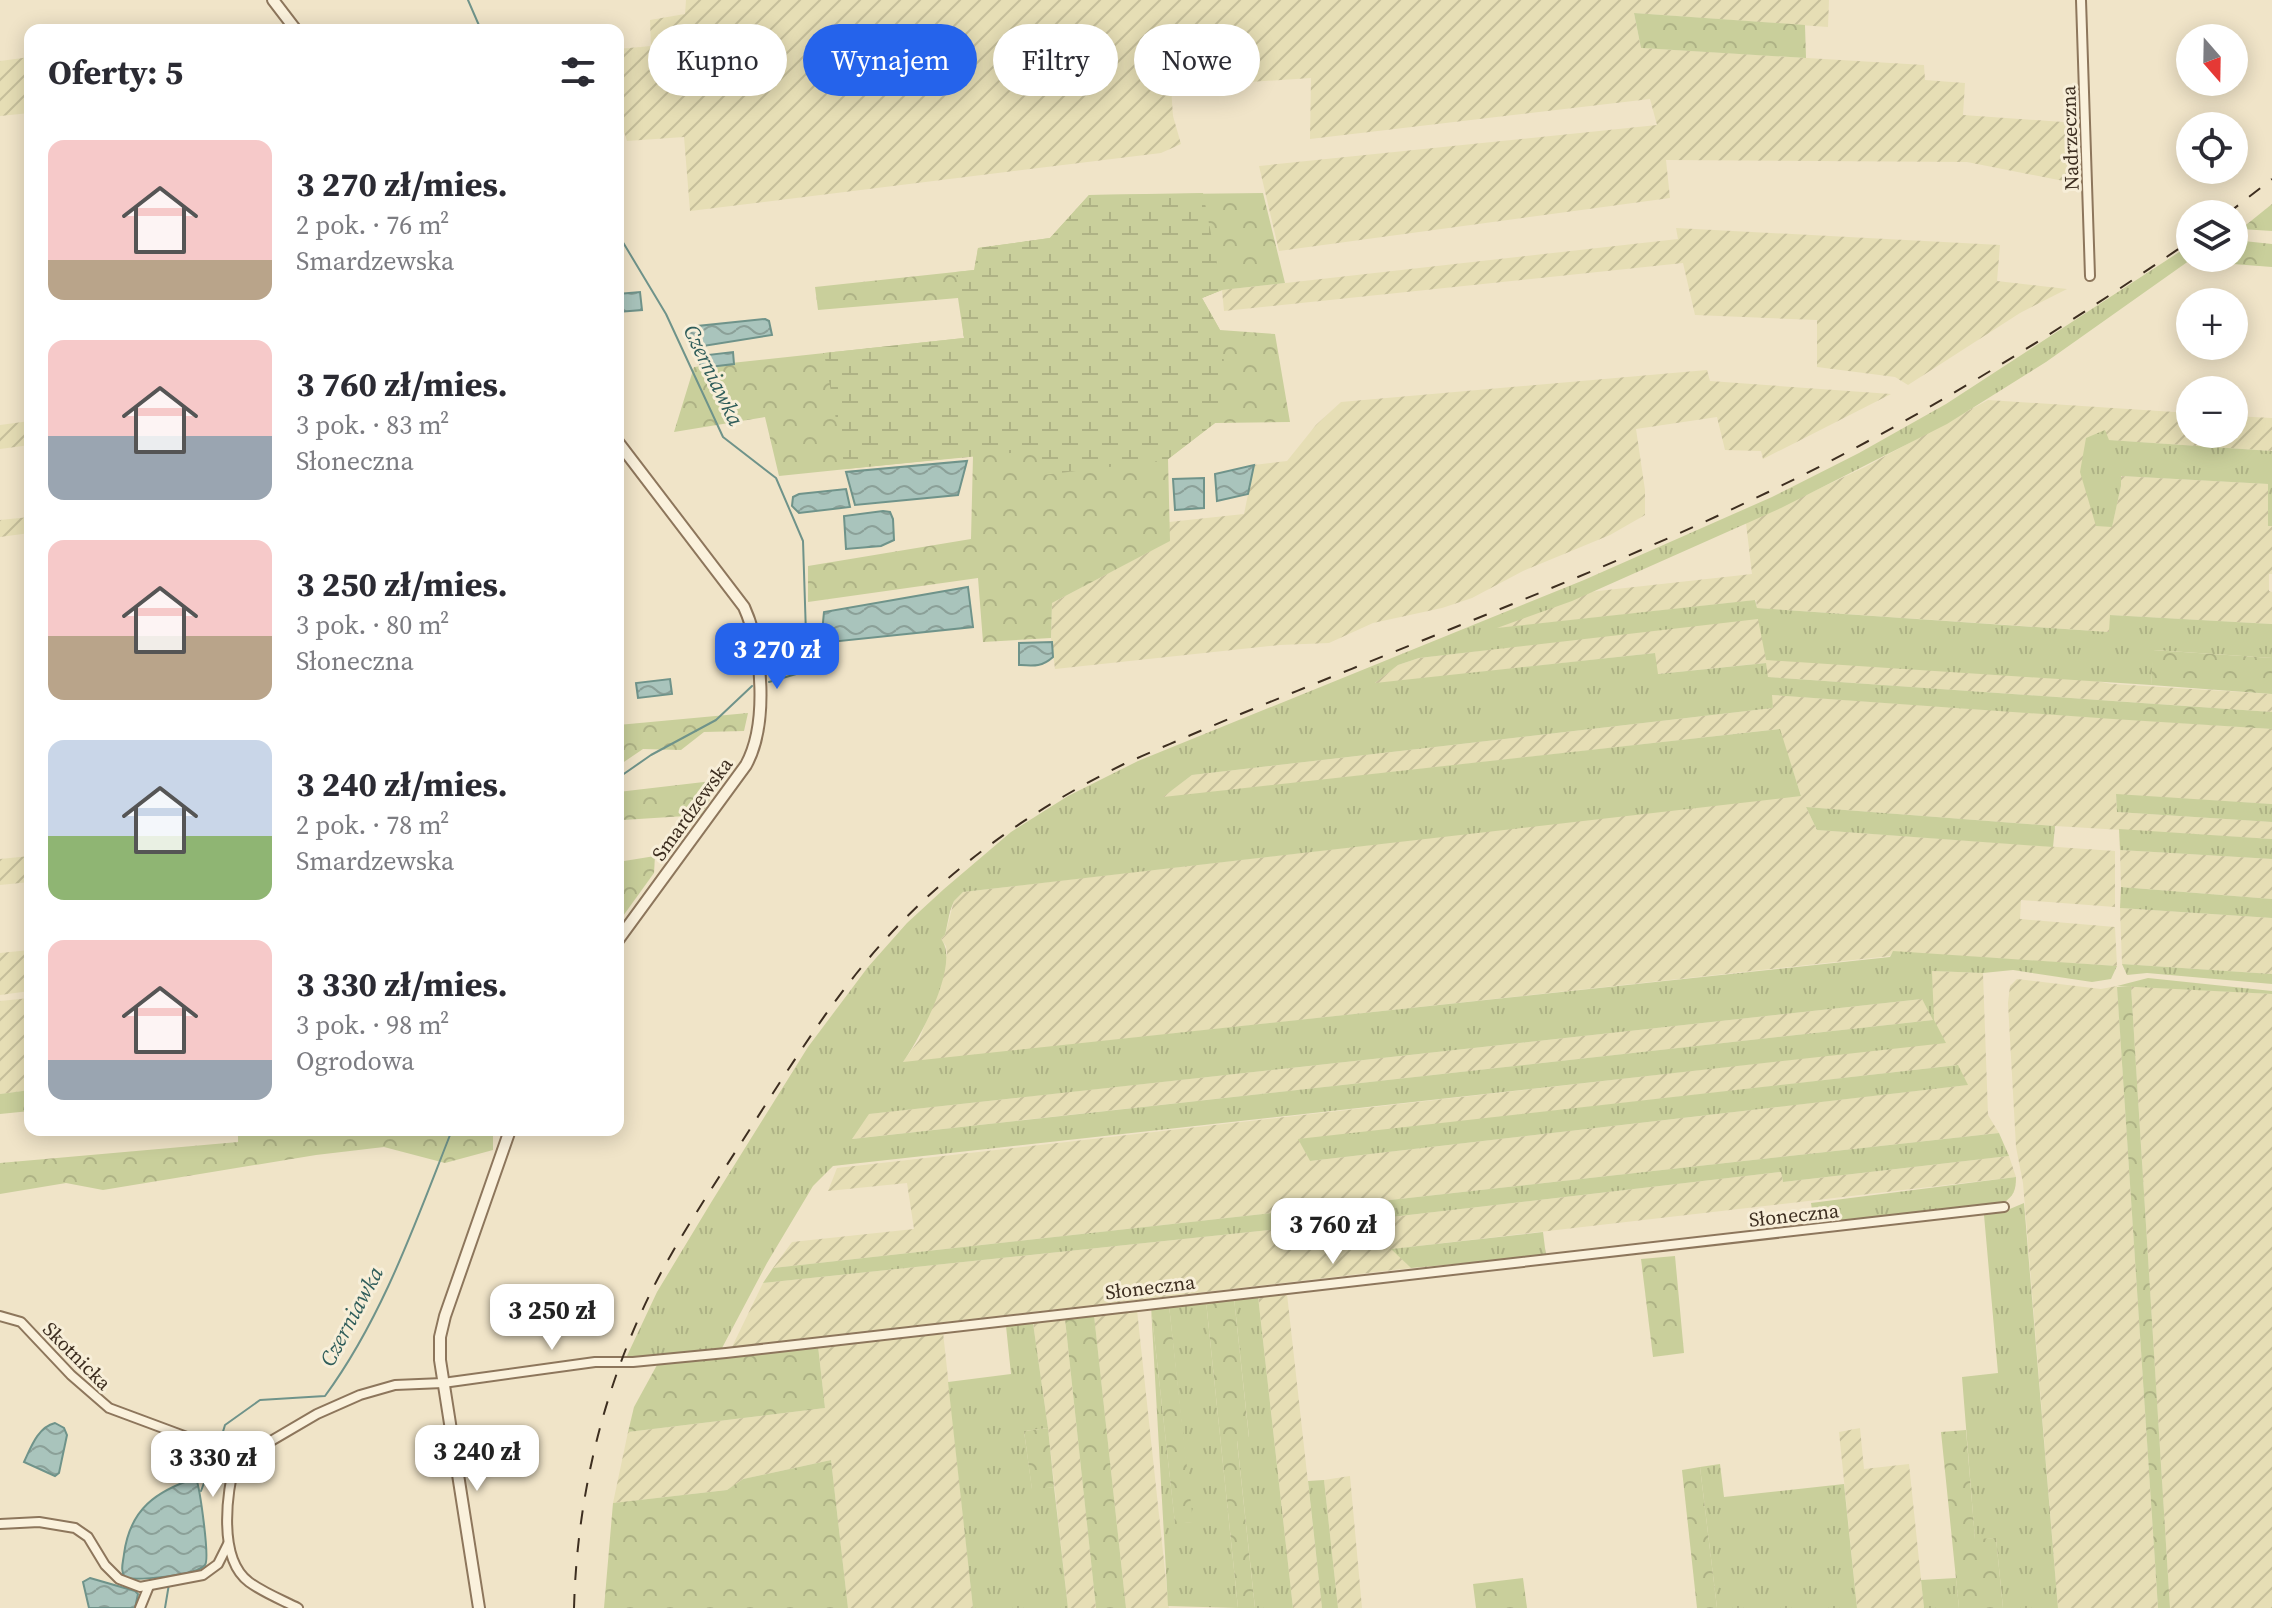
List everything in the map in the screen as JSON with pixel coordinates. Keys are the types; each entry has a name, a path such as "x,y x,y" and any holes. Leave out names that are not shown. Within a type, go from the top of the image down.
{"street":[{"path":"273,0 291,24"},
{"name":"Nadrzeczna","path":"2081,0 2090,276"},
{"name":"Smardzewska","path":"624,450 744,607 753,634 762,712 756,743 746,765 624,932"},
{"path":"479,1608 439,1348 442,1326 508,1136"},
{"name":"Słoneczna","path":"443,1383 595,1362 633,1362 726,1353 2004,1207"},
{"name":"Skotnicka","path":"0,1316 21,1322 71,1375 109,1408 236,1458"},
{"path":"298,1608 248,1581 240,1572 228,1544 229,1484 236,1458 248,1456 317,1414 370,1391 395,1385 443,1383"},
{"path":"0,1524 39,1522 75,1528 88,1537 105,1565 119,1579 133,1586 149,1586 166,1580 203,1575 218,1564 228,1544"},
{"path":"140,1608 149,1586"}],"shaded area":[{"path":"686,0 1829,0 1828,27 1634,13 1641,48 1924,65 1925,80 1965,83 1963,115 2077,123 2079,184 1967,162 1666,160 1670,198 1279,251 1259,166 1657,125 1650,99 1310,139 1311,78 1260,81 1260,24 1134,24 1134,96 1172,96 1173,116 1181,144 1161,153 690,211 684,137 627,141 624,132 624,48 648,46 648,96 787,96 787,24 650,24 650,20 685,14"},
{"path":"24,58 24,114 0,116 0,61"},
{"path":"1676,228 2000,245 1997,281 2067,289 2020,313 1908,385 1895,377 1817,367 1817,320 1695,315 1683,263 1224,311 1222,290 1678,239"},
{"path":"1707,370 1710,381 1891,394 1763,459 1761,451 1725,450 1717,417 1636,429 1645,490 1645,515 1610,535 1523,571 1472,598 1442,608 1373,623 1329,643 1280,645 1055,669 1051,638 1052,603 1169,541 1169,522 1244,514 1254,465 1287,461 1316,425 1341,402"},
{"path":"1988,400 2176,412 2176,445 2108,440 2105,431 2096,526 2112,526 2121,486 2120,476 2269,484 2272,624 2111,615 2110,632 1757,608 1756,600 1492,629 1589,592 1752,574 1746,523 1865,467"},
{"path":"2248,417 2272,418 2272,451 2227,448 2248,448"},
{"path":"24,422 24,446 0,449 0,425"},
{"path":"24,518 24,534 0,537 0,520"},
{"path":"1758,618 2112,684 2272,694 2272,712 1768,677 1765,663 1657,674 1654,653 1373,684 1398,665 1419,658"},
{"path":"1771,695 2272,729 2272,804 2116,795 2117,812 2272,822 2272,839 1806,807 1817,830 2115,851 2115,907 2021,900 2020,919 2115,927 2117,966 1893,952 1890,956 902,1063 919,1040 939,988 947,953 941,939 945,935 954,901 963,892 1801,795 1779,729 1161,798 1192,775 1773,708"},
{"path":"2120,850 2272,859 2272,899 2121,887"},
{"path":"24,857 24,883 0,885 0,859"},
{"path":"2120,908 2272,918 2272,974 2122,964"},
{"path":"24,951 24,992 0,995 0,953"},
{"path":"1932,971 1983,973 1988,1115 1999,1133 773,1268 792,1242 914,1229 907,1183 828,1191 837,1168 1945,1042 1933,1020 851,1139 868,1114 1922,999 1933,1018","holes":["1957,1065 1967,1085 1310,1161 1299,1140"]},
{"path":"2017,979 2101,989 2117,986 2158,1608 2058,1608 2023,1183 2016,1147 2008,1003 2010,986"},
{"path":"2131,986 2272,994 2272,1608 2170,1608"},
{"path":"24,999 24,1091 0,1094 0,1001"},
{"path":"2009,1156 2016,1177 1392,1249 1411,1268 732,1347 763,1283 1365,1220 1781,1172 1783,1182"},
{"path":"1287,1294 1322,1608 1293,1608 1258,1296"},
{"path":"1137,1310 1169,1608 1126,1608 1094,1315"},
{"path":"1065,1319 1096,1608 1068,1608 1033,1323"},
{"path":"943,1332 973,1608 848,1608 831,1460 743,1479 727,1490 613,1503 628,1432 825,1408 818,1346"},
{"path":"1860,1428 1864,1469 1909,1464 1924,1608 1857,1608 1839,1432"},
{"path":"1350,1476 1362,1608 1338,1608 1324,1480"}],"green space":[{"path":"1634,13 1805,25 1806,58 1641,48"},
{"path":"1203,193 1222,290 1202,298 1220,330 1225,370 1215,423 1167,460 1043,475 1040,450 845,469 824,353 964,338 956,272 975,270 978,248 1050,238 1089,195"},
{"path":"1263,193 1285,283 1222,290 1202,298 1220,330 1275,334 1290,422 1215,423 1168,459 1170,541 1052,603 1051,638 983,642 978,578 808,602 808,566 971,539 973,456 779,476 765,417 674,432 694,367 964,338 958,298 818,310 815,287 974,270 978,248 1050,238 1089,195"},
{"path":"2272,204 2272,231 2248,229 2248,223"},
{"path":"2248,241 2272,244 2272,267 2248,265"},
{"path":"2176,254 2176,270 2046,362 1947,424 1781,508 1572,601 1497,628 1755,600 1757,608 2109,632 2110,615 2272,624 2272,658 2154,650 2151,685 1766,660 1758,619 1419,658 1398,665 1375,683 1655,653 1658,674 1766,663 1768,677 2113,701 2113,719 1772,695 1773,708 1192,775 1163,797 1780,729 1801,796 963,892 954,901 945,935 941,939 946,950 946,965 936,1001 903,1062 1890,957 1893,951 2117,966 2111,979 2092,982 2013,970 1983,973 1932,971 1934,1020 1946,1043 833,1166 813,1186 722,1348 626,1358 657,1292 808,1047 868,967 907,923 1011,832 1068,796 1138,761 1584,580 1772,497 1946,404","holes":["1922,999 1933,1020 852,1139 869,1114"]},
{"path":"2105,430 2109,440 2176,445 2176,448 2272,451 2272,526 2268,526 2268,484 2121,476 2112,527 2096,526 2080,472 2086,438"},
{"path":"2153,650 2272,658 2272,694 2151,685"},
{"path":"2113,701 2272,712 2272,729 2113,719"},
{"path":"748,713 744,731 704,732 681,750 643,749 624,762 624,724"},
{"path":"721,780 701,815 624,820 624,791"},
{"path":"2116,794 2272,804 2272,822 2117,812"},
{"path":"1806,807 2055,826 2053,847 1817,830"},
{"path":"2119,829 2272,839 2272,859 2120,850"},
{"path":"655,856 654,873 624,915 624,861"},
{"path":"2121,887 2272,899 2272,918 2120,908"},
{"path":"2122,964 2272,974 2272,984 2147,973 2127,975"},
{"path":"2148,978 2272,991 2272,994 2117,986"},
{"path":"2131,986 2170,1608 2158,1608 2117,987"},
{"path":"1958,1065 1968,1085 1310,1161 1298,1139"},
{"path":"24,1091 24,1112 0,1114 0,1094"},
{"path":"1999,1133 2009,1156 1783,1182 1781,1172 1365,1220 763,1283 773,1268"},
{"path":"238,1136 493,1136 493,1150 445,1163 384,1147 103,1190 66,1183 0,1194 0,1163 238,1142"},
{"path":"2016,1177 2014,1192 2003,1203 1814,1224 1811,1203"},
{"path":"2024,1203 2058,1608 2003,1608 1996,1538 1975,1540 1962,1377 1998,1373 1984,1215"},
{"path":"1543,1232 1546,1256 1411,1268 1391,1249"},
{"path":"1675,1256 1684,1353 1653,1357 1641,1259"},
{"path":"1258,1296 1293,1608 1255,1608 1237,1440 1249,1437 1234,1298"},
{"path":"1234,1298 1249,1438 1237,1441 1255,1608 1238,1608 1206,1301"},
{"path":"1206,1301 1238,1608 1168,1606 1151,1307 1175,1523 1192,1522 1169,1305"},
{"path":"1169,1305 1193,1522 1175,1524 1151,1307"},
{"path":"1094,1315 1126,1608 1096,1608 1065,1319"},
{"path":"1033,1323 1048,1428 1024,1431 1032,1489 1054,1487 1068,1608 973,1608 948,1382 1011,1374 1006,1326"},
{"path":"818,1346 825,1408 628,1432 634,1407 657,1365"},
{"path":"1048,1428 1054,1487 1032,1490 1024,1431"},
{"path":"1966,1430 1975,1539 1996,1538 2003,1608 1959,1608 1941,1432"},
{"path":"831,1460 848,1608 604,1608 613,1503 727,1490 743,1479"},
{"path":"1720,1464 1724,1497 1844,1484 1857,1608 1717,1608 1700,1467"},
{"path":"1700,1467 1717,1608 1697,1608 1682,1470"},
{"path":"1324,1480 1338,1608 1322,1608 1308,1481"},
{"path":"1523,1578 1527,1608 1476,1608 1473,1584"},
{"path":"1956,1578 1959,1608 1924,1608 1921,1580"}],"water":[{"path":"640,292 642,310 624,312 624,293"},
{"path":"769,321 772,335 697,347 690,345 688,327"},
{"path":"733,352 734,364 701,368 699,356"},
{"path":"967,461 958,495 855,505 846,472"},
{"path":"1254,465 1248,494 1217,501 1215,474"},
{"path":"1204,478 1204,508 1175,510 1173,479"},
{"path":"846,489 850,507 799,513 792,506 793,497 799,494"},
{"path":"890,512 893,519 894,540 881,546 846,549 844,516"},
{"path":"968,587 973,627 821,643 824,612"},
{"path":"1052,642 1053,657 1045,663 1019,665 1019,643"},
{"path":"670,679 672,694 638,698 636,683"},
{"path":"55,1423 64,1428 67,1435 59,1473 55,1476 24,1462 40,1433"},
{"path":"196,1478 205,1538 205,1565 180,1574 125,1578 122,1566 127,1538 139,1514 157,1496"},
{"path":"90,1578 135,1591 138,1594 135,1608 89,1608 83,1582"}],"waterway":[{"name":"Czerniawka","path":"468,0 478,24"},
{"name":"Czerniawka","path":"624,244 666,314 723,437 776,478 803,541 807,666 803,672 769,682"},
{"name":"Czerniawka","path":"624,774 651,755 716,720 752,686"},
{"name":"Czerniawka","path":"219,1445 225,1425 260,1400 325,1396 346,1366 381,1301 450,1136"},
{"path":"201,1491 214,1456"},
{"name":"Czerniawka","path":"165,1608 169,1584"}],"railway":[{"path":"2245,200 2272,179"},
{"path":"574,1608 581,1525 596,1444 620,1365 653,1288 700,1207 828,1011 884,941 945,881 1012,829 1124,764 1631,554 1848,452 1998,366 2176,250"}]}
